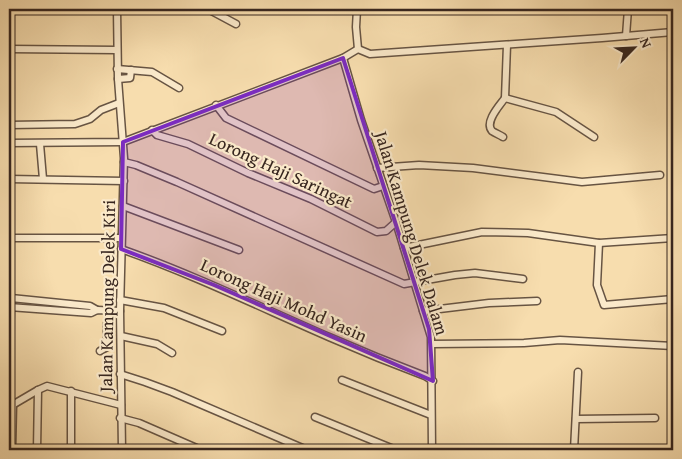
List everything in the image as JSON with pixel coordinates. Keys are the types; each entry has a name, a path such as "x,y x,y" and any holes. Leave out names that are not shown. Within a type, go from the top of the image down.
{"street":[{"name":"Jalan Kampung Delek Kiri","path":"117,9 117,69 124,142 120,300 120,418 122,450"},
{"path":"208,9 236,24"},
{"path":"357,9 358,49"},
{"path":"626,36 628,9"},
{"path":"358,49 370,54 673,32"},
{"path":"503,137 492,131 490,127 494,112 505,98 507,45"},
{"path":"9,49 117,50"},
{"path":"9,143 124,142 343,58 358,49"},
{"name":"Jalan Kampung Delek Dalam","path":"343,58 396,222 432,344 432,450"},
{"path":"117,69 152,72 179,88"},
{"path":"118,79 130,78 131,70"},
{"path":"505,98 556,112 594,137"},
{"path":"9,125 74,124 90,119 101,110 119,103"},
{"path":"216,106 226,118 331,169 374,189 383,186"},
{"name":"Lorong Haji Saringat","path":"152,130 157,135 188,144 248,173 311,199 378,232 386,231 396,222"},
{"path":"40,144 43,179"},
{"path":"124,162 136,165 186,186 391,280 404,284 455,275 475,274 523,279"},
{"path":"377,168 419,165 473,168 582,182 660,175"},
{"path":"9,179 124,181"},
{"path":"123,206 240,250"},
{"path":"404,248 482,232 528,232 599,243 673,238"},
{"path":"9,238 121,238"},
{"path":"599,243 597,285 604,305 673,299"},
{"name":"Lorong Haji Mohd Yasin","path":"121,250 214,285 330,338 425,376 433,381"},
{"path":"10,344 11,298 90,306 97,310 120,311"},
{"path":"120,300 164,308 222,331"},
{"path":"423,311 490,303 537,300"},
{"path":"10,307 91,313 97,310"},
{"path":"100,351 107,347 107,324 110,311"},
{"path":"120,336 157,344 172,353"},
{"path":"432,344 524,343 560,340 673,346"},
{"path":"574,450 578,372"},
{"path":"120,374 172,392 307,450"},
{"path":"342,380 431,415"},
{"path":"12,450 11,406 47,386 121,405"},
{"path":"37,450 38,390"},
{"path":"71,392 71,450"},
{"path":"315,416 396,450"},
{"path":"120,418 139,423 201,450"},
{"path":"576,419 655,418"}],"highlighted area":[{"path":"343,58 429,329 433,381 214,285 121,249 123,142"}]}
